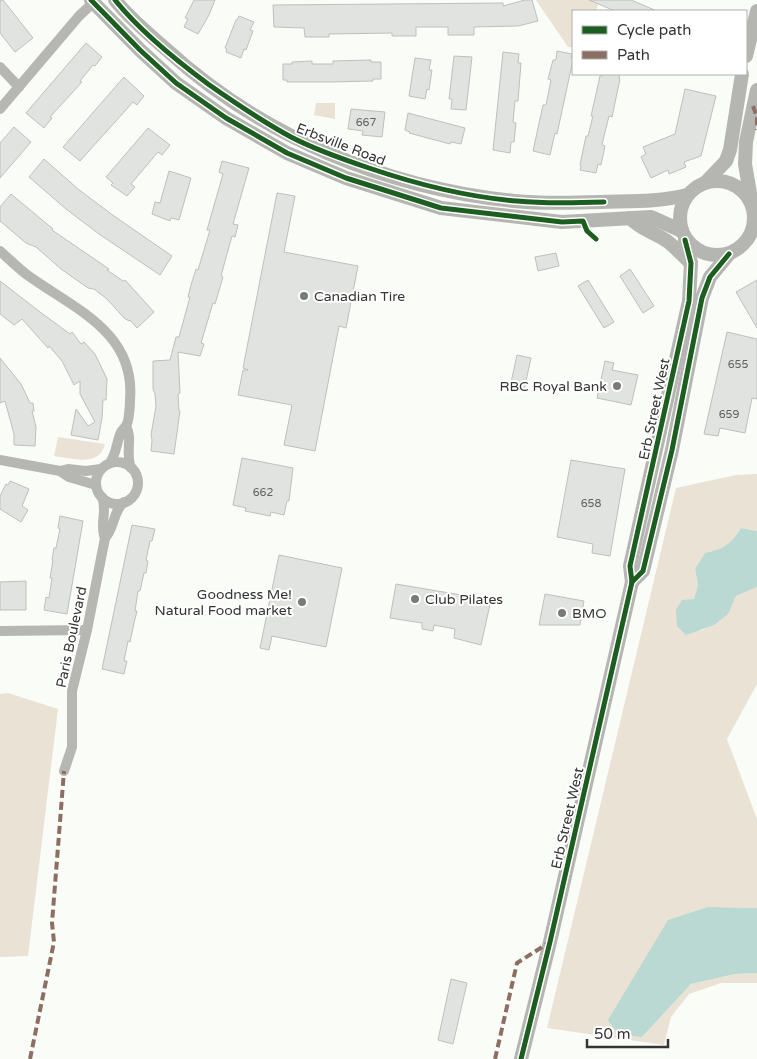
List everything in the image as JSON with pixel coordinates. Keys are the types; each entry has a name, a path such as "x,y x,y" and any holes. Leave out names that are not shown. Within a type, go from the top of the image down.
{"main road":[{"name":"Erbsville Road","path":"115,0 138,24 186,67 243,109 292,137 338,158 408,181 478,196 516,201 560,203 648,201 666,200 688,195"},
{"name":"Erbsville Road","path":"93,1 140,50 176,83 219,113 287,153 346,178 441,208 562,222 650,217 684,236"},
{"path":"747,52 757,11"},
{"path":"742,75 730,150 726,161 706,182 688,195 681,210 680,225 684,236 692,247 706,254 720,256 729,254 743,246 757,242"},
{"path":"743,246 752,232 755,217 752,184 745,164 746,142 757,90"},
{"path":"706,182 723,181 736,186 747,195 754,208"},
{"path":"630,218 640,228 668,243 691,263"},
{"name":"Erb Street West","path":"521,1059 550,942 632,582 630,566 689,301 691,263 684,236"},
{"name":"Erb Street West","path":"632,582 643,571 672,450 702,298 710,277 729,254"}],"street":[{"path":"0,109 93,1"},
{"path":"0,67 19,86"},
{"path":"0,252 26,274 92,318 113,340 124,358 130,380 131,397 126,426 122,431 116,452 97,477 96,485 102,496 112,503 124,502 133,495 137,485 136,475 131,468 128,456 129,433 126,426"},
{"path":"0,460 60,471 69,477 96,485"},
{"path":"60,471 68,469 86,471 119,462 131,468"},
{"name":"Paris Boulevard","path":"102,496 105,505 102,529 106,538"},
{"name":"Paris Boulevard","path":"64,771 72,747 72,691 106,538 112,529 118,508 124,502"},
{"path":"0,631 87,630"}],"shaded area":[{"path":"536,0 599,0 596,10 572,10 572,47 568,47"},
{"path":"316,103 335,103 335,119 314,115"},
{"path":"58,437 105,444 102,451 91,459 84,460 54,456"},
{"path":"757,474 757,531 741,528 726,545 705,553 695,569 698,585 694,599 700,631 722,618 736,596 757,587 757,684 727,739 757,819 757,908 708,907 642,1037 691,984 735,974 757,973 757,983 721,983 689,994 671,1017 664,1045 547,1028 676,488 736,475"},
{"path":"8,693 58,709 28,956 0,957 0,694"}],"water":[{"path":"741,528 757,531 757,587 736,596 728,614 714,625 686,635 677,626 676,610 682,600 694,599 698,585 695,569 705,553 726,545"},
{"path":"708,907 757,908 757,973 735,974 691,984 642,1037 618,1032 608,1020 668,920"}],"building":[{"path":"0,0 3,0 33,38 15,52 0,33"},
{"path":"194,0 215,0 198,34 184,27 188,19 185,18"},
{"path":"532,0 538,21 518,26 474,27 474,35 448,35 448,27 416,27 416,36 392,36 392,33 329,34 329,37 305,37 304,28 274,27 273,5 503,3 503,6"},
{"path":"589,0 631,0 655,10 613,10"},
{"path":"239,16 254,22 250,30 253,31 241,58 226,52 227,49 225,48"},
{"path":"86,43 102,57 95,66 93,65 80,81 82,82 50,117 52,118 44,128 26,113"},
{"path":"557,51 572,54 572,65 557,134 555,133 550,155 533,151 543,105 546,105 551,80 548,79 553,60 556,60"},
{"path":"503,52 519,54 518,63 521,63 518,101 515,101 513,122 516,123 514,142 511,142 510,153 493,150"},
{"path":"454,56 472,57 466,110 451,109 452,99 449,99"},
{"path":"415,58 431,60 429,70 432,70 429,90 427,89 425,99 409,96"},
{"path":"371,60 371,62 381,62 381,79 373,79 373,81 329,82 287,82 287,80 283,80 283,64 312,61 312,64 333,64 333,61"},
{"path":"620,75 620,79 612,117 609,116 602,145 605,146 601,165 598,164 596,173 580,170 580,165 586,136 588,136 593,116 591,116 600,76"},
{"path":"124,77 144,96 137,105 133,102 80,161 63,147"},
{"path":"685,89 716,96 701,156 684,162 686,167 669,174 668,170 651,178 641,157 646,154 643,147 675,134"},
{"path":"351,109 385,112 382,137 362,135 363,131 348,129"},
{"path":"408,113 465,128 461,144 451,142 450,144 409,133 405,130"},
{"path":"14,127 31,142 0,178 0,143"},
{"path":"148,128 170,145 162,155 158,152 131,184 135,187 127,196 111,185 113,183 106,177"},
{"path":"44,159 78,189 172,256 160,275 99,234 29,177"},
{"path":"222,161 249,168 233,224 238,225 235,237 232,236 221,276 223,277 201,343 204,344 200,356 178,352 180,411 174,454 151,451 151,435 156,406 153,389 153,361 170,360 176,337 179,337 190,297 188,297 191,285 196,269 198,270 210,230 207,230 223,174 219,172"},
{"path":"169,171 191,178 179,220 171,218 170,221 152,214 155,202 160,203"},
{"name":"Canadian Tire","path":"277,193 295,196 284,252 358,266 346,328 339,326 315,451 284,445 292,405 238,395 243,370 248,370 243,368"},
{"path":"11,194 52,230 109,269 107,270 123,281 125,280 154,312 137,328 94,289 88,288 61,269 36,247 26,243 0,221 0,207"},
{"path":"556,253 559,266 538,271 535,257"},
{"path":"630,269 654,306 643,313 620,276"},
{"path":"588,280 614,322 604,328 578,286"},
{"path":"757,280 757,328 736,292"},
{"path":"0,281 70,334 72,332 81,344 84,342 95,354 107,379 106,400 103,400 98,440 71,435 76,409 88,426 95,422 80,394 80,381 74,385 62,361 22,319 14,325 0,314"},
{"path":"727,332 757,339 757,399 752,398 745,433 720,428 718,436 704,434"},
{"path":"517,355 531,358 524,390 510,387"},
{"path":"0,358 21,384 30,403 33,403 34,411 32,411 36,427 35,446 14,445 14,434 5,401 0,403"},
{"name":"RBC Royal Bank","path":"605,361 614,363 612,370 638,375 631,405 597,398"},
{"path":"242,458 293,468 289,501 287,501 284,515 271,512 270,516 245,511 246,508 233,505"},
{"path":"571,460 625,469 610,556 592,553 593,544 557,537"},
{"path":"10,481 29,489 22,506 28,510 21,522 0,509 0,496 6,484 8,485"},
{"path":"60,516 83,521 67,614 44,610 46,597 49,598 52,560 60,529 58,528"},
{"path":"132,525 155,529 146,560 148,561 146,573 144,573 140,591 138,591 135,611 137,611 130,642 128,641 124,661 127,661 124,674 102,669"},
{"name":"Goodness Me! Natural Food market","path":"279,555 342,568 326,647 272,636 269,650 260,648"},
{"path":"26,581 26,610 0,610 0,582"},
{"path":"396,584 491,600 481,645 454,638 455,629 434,625 433,631 422,629 422,623 390,618"},
{"name":"BMO","path":"545,594 584,601 580,625 539,625"},
{"path":"451,979 467,983 453,1044 438,1040"}],"marked path":[{"path":"753,106 757,117 757,130"},
{"path":"30,1059 54,942 52,923 64,771"},
{"path":"495,1059 517,963 550,942"}],"cycle path":[{"path":"91,0 140,50 176,83 226,118 287,153 346,178 441,208 562,222 583,221 587,231 596,239"},
{"path":"115,0 135,23 159,45 208,84 270,125 320,150 359,165 460,193 528,202 604,202"},
{"path":"521,1059 550,942 632,582 630,566 689,301 691,263 685,240"},
{"path":"632,582 643,571 672,450 702,298 710,277 729,254"}],"place":[{"name":"Canadian Tire","path":"304,296"},
{"name":"RBC Royal Bank","path":"617,386"},
{"name":"Club Pilates","path":"415,599"},
{"name":"Goodness Me! Natural Food market","path":"302,602"},
{"name":"BMO","path":"562,613"}]}
